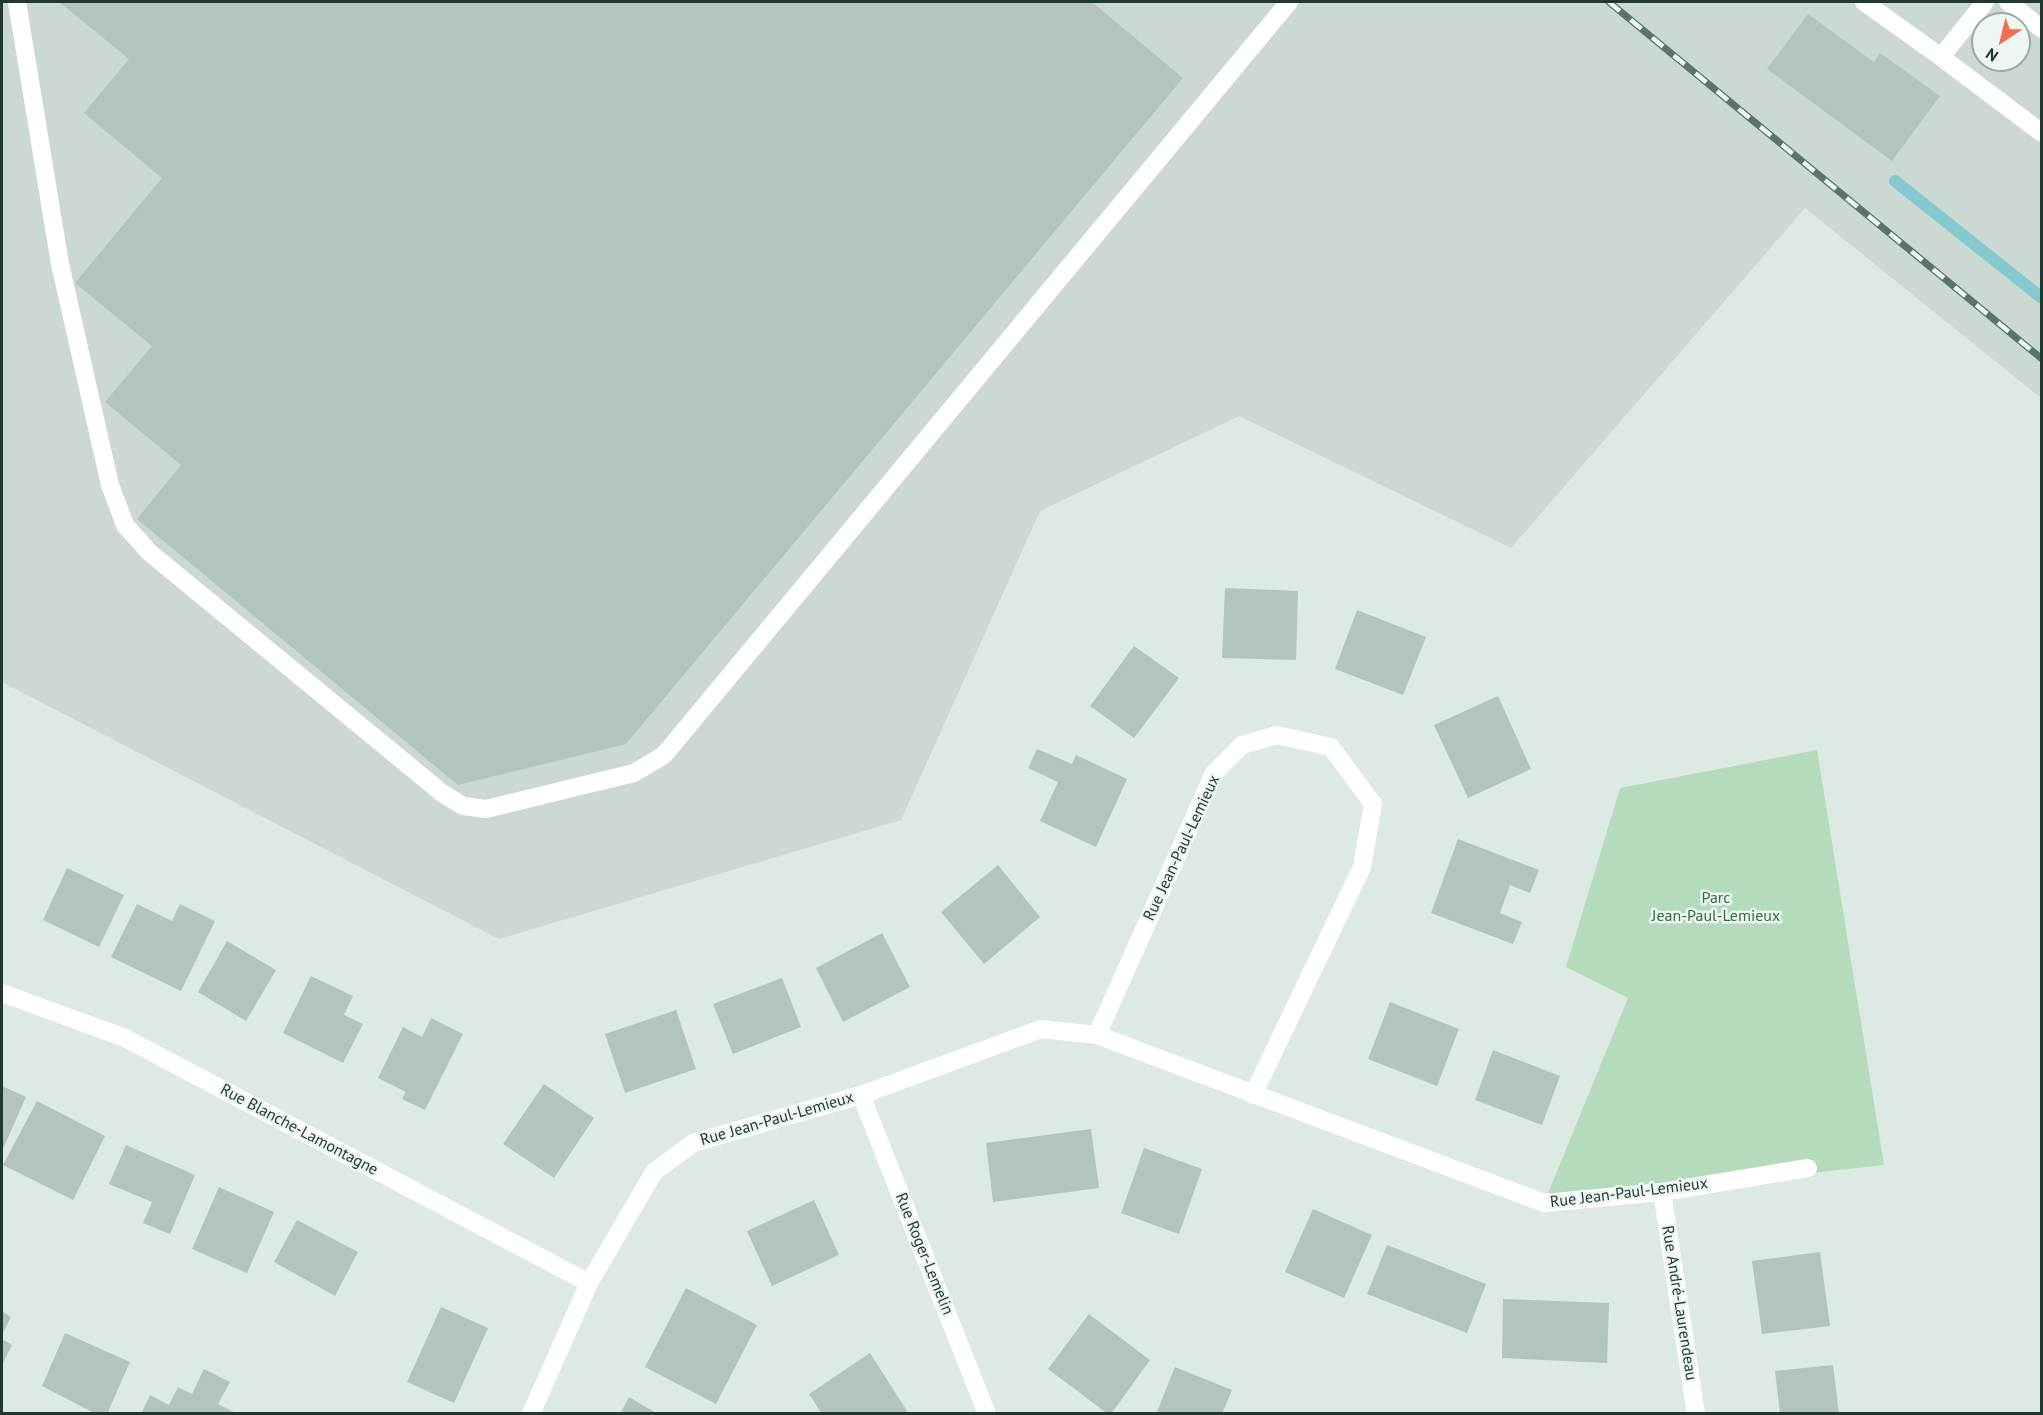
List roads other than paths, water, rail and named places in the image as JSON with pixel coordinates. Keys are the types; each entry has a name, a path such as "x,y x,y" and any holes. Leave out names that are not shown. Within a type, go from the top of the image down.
{"street":[{"path":"18,2 60,264 110,485 125,525 149,552 442,793 463,806 486,809 634,773 664,755 1289,2"},
{"path":"1864,2 2042,133"},
{"path":"1941,57 1985,2"},
{"path":"2008,2 2042,29"},
{"name":"Rue Jean-Paul-Lemieux","path":"1097,1035 1214,773 1242,745 1277,735 1331,747 1373,804 1362,867 1253,1095"},
{"name":"Rue Blanche-Lamontagne","path":"2,993 125,1038 589,1283"},
{"name":"Rue Jean-Paul-Lemieux","path":"531,1413 589,1283 654,1172 693,1143 861,1095 1041,1029 1097,1035 1544,1203 1662,1192 1808,1168"},
{"name":"Rue Roger-Lemelin","path":"861,1095 987,1413"},
{"name":"Rue André-Laurendeau","path":"1662,1192 1696,1413"}],"waterway":[{"path":"1895,181 2042,298"}],"railway":[{"path":"1609,2 2042,359"}],"park label":[{"name":"Parc Jean-Paul-Lemieux","path":"1716,907"}]}
